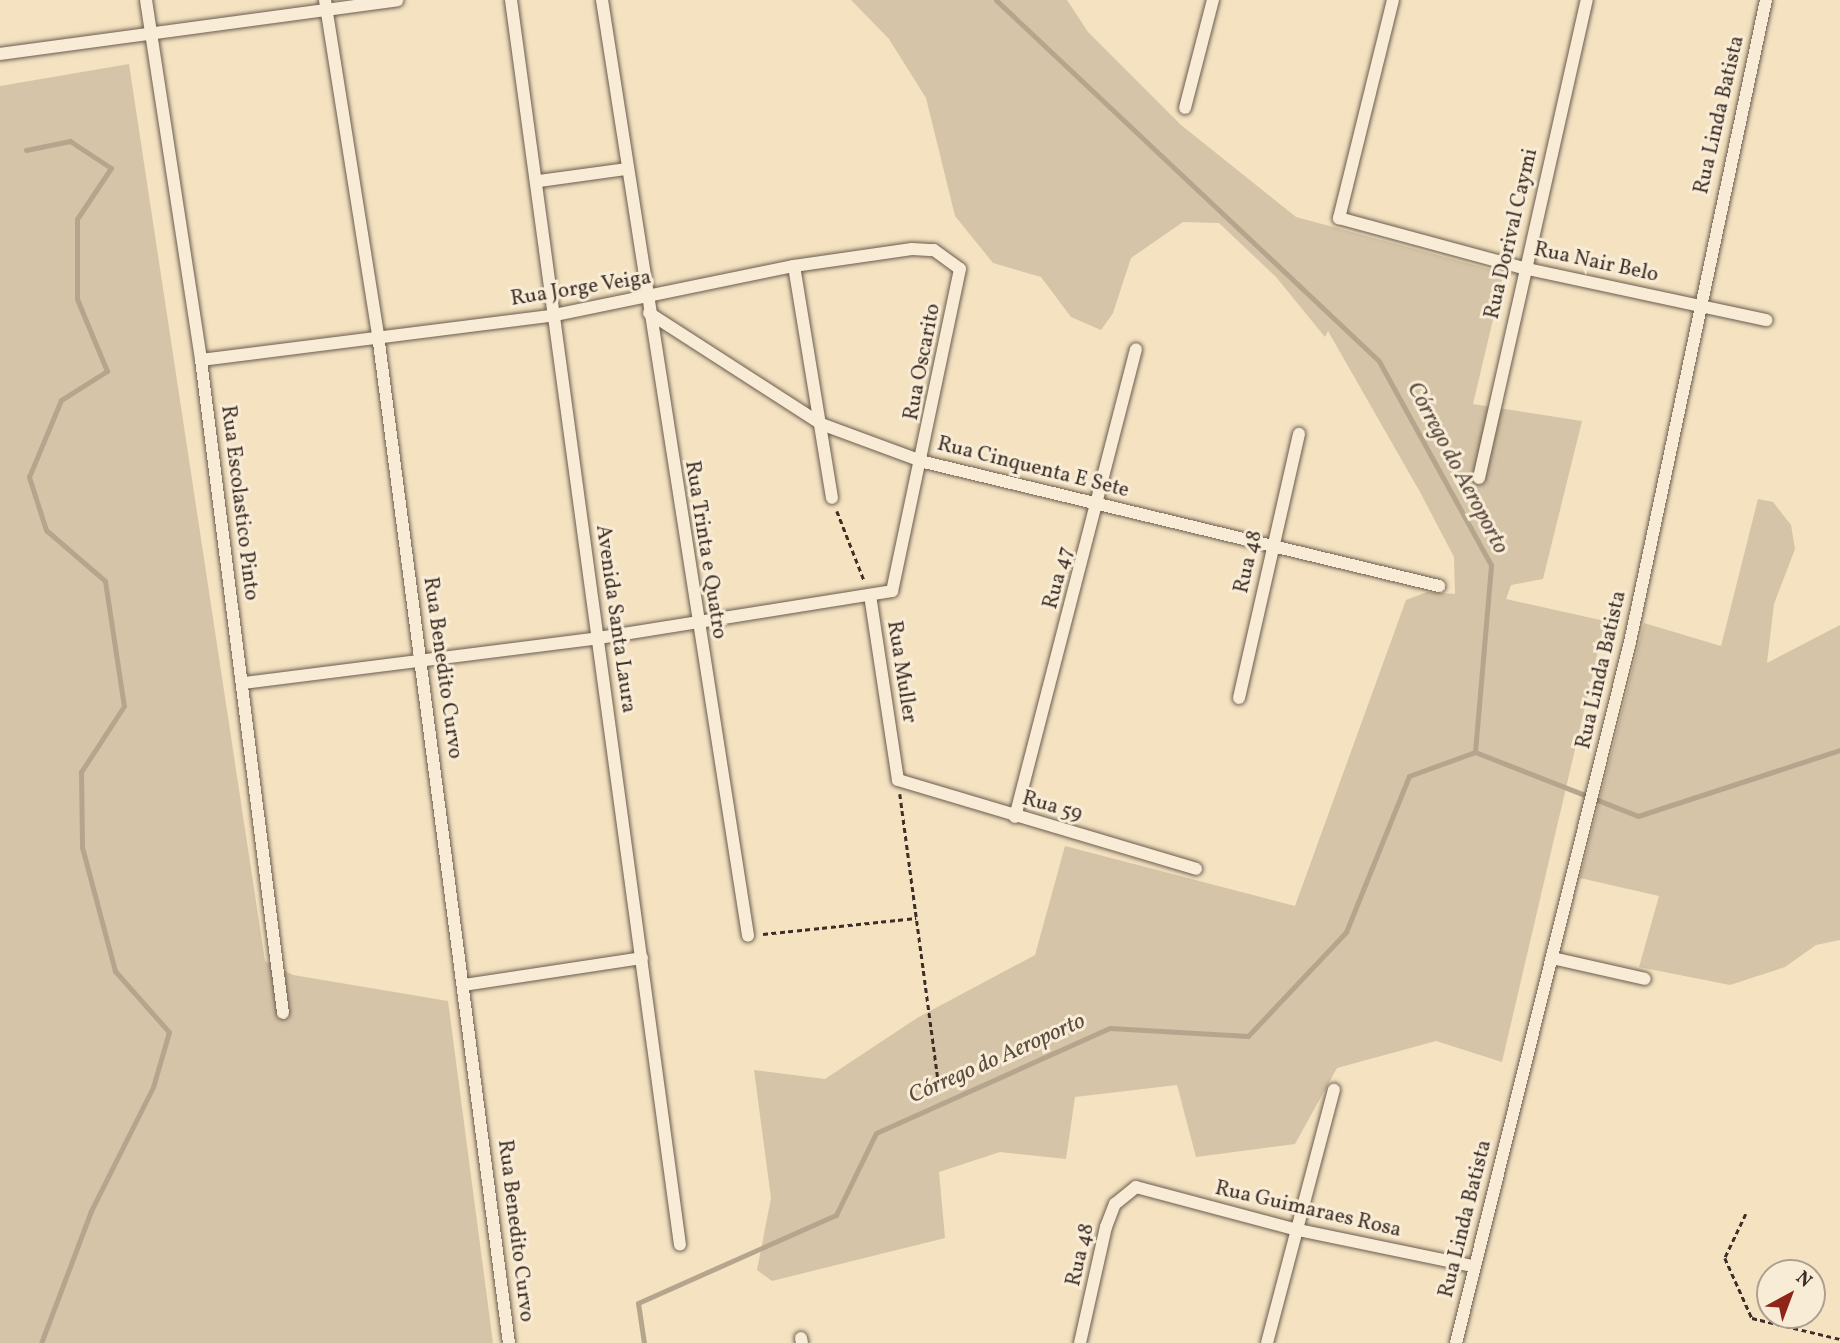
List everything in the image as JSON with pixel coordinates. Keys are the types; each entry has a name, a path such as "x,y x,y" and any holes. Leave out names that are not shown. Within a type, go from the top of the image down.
{"street":[{"name":"Rua Escolastico Pinto","path":"146,0 201,360 284,1013"},
{"path":"0,54 326,4 397,0"},
{"name":"Avenida Santa Laura","path":"511,0 539,181 550,316 600,638 680,1245"},
{"name":"Rua Trinta e Quatro","path":"602,0 696,624 748,936"},
{"path":"1185,108 1213,0"},
{"name":"Rua Nair Belo","path":"1393,0 1339,218 1523,268 1766,320"},
{"name":"Rua Dorival Caymi","path":"1479,478 1523,268 1587,0"},
{"name":"Rua Linda Batista","path":"1455,1343 1594,787 1697,304 1766,0"},
{"name":"Rua Benedito Curvo","path":"326,4 378,335 509,1343"},
{"path":"539,181 628,169"},
{"name":"Rua Jorge Veiga","path":"201,360 378,335 550,316 646,299 794,266 912,250 934,250 960,269"},
{"path":"794,266 832,498"},
{"name":"Rua Oscarito","path":"870,595 892,591 924,462 960,269"},
{"name":"Rua Cinquenta E Sete","path":"649,313 821,424 924,462 1439,586"},
{"name":"Rua 47","path":"1015,817 1136,349"},
{"name":"Rua 48","path":"1239,698 1299,434"},
{"path":"243,683 600,638 870,595"},
{"name":"Rua Muller","path":"870,595 898,780"},
{"name":"Rua 59","path":"898,780 1196,869"},
{"path":"464,985 642,958"},
{"path":"1552,958 1645,979"},
{"path":"1267,1343 1294,1229 1334,1090"},
{"name":"Rua 48","path":"1080,1343 1106,1227 1115,1204 1136,1187"},
{"name":"Rua Guimaraes Rosa","path":"1136,1187 1294,1229 1473,1266"}],"path":[{"name":"Rua Muller","path":"832,498 870,595"},
{"path":"898,780 940,1092"},
{"path":"748,936 916,918"},
{"path":"1746,1214 1725,1258 1752,1318 1840,1339"}],"shaded area":[{"path":"851,0 1067,0 1088,32 1181,125 1296,217 1504,273 1473,404 1582,421 1543,579 1511,585 1506,599 1605,621 1502,1062 1436,1041 1337,1068 1295,1144 1196,1157 1177,1085 1075,1097 1066,1159 1000,1152 939,1172 945,1238 772,1281 757,1270 771,1198 754,1070 825,1079 917,1018 1035,955 1065,846 1295,906 1406,600 1427,592 1455,594 1454,557 1420,492 1328,331 1325,337 1276,277 1219,223 1183,222 1131,258 1113,313 1101,330 1071,317 1041,277 993,263 955,216 926,98 889,39"},
{"path":"129,64 265,961 293,975 448,1001 493,1343 0,1343 0,86"},
{"path":"1758,499 1773,502 1791,525 1795,549 1774,604 1767,663 1840,625 1840,940 1816,945 1785,967 1730,985 1639,967 1659,896 1580,878 1644,623 1721,646"}],"waterway":[{"name":"Córrego do Aeroporto","path":"644,1343 638,1303 836,1215 876,1133 1110,1028 1248,1036 1346,932 1409,776 1475,752 1491,565 1379,361 996,0"},
{"path":"26,150 70,141 111,168 77,219 77,299 107,371 61,400 29,477 46,530 105,581 124,706 81,772 82,847 115,971 169,1032 153,1087 91,1211 41,1343"},
{"path":"1475,752 1638,816 1840,750"}]}
